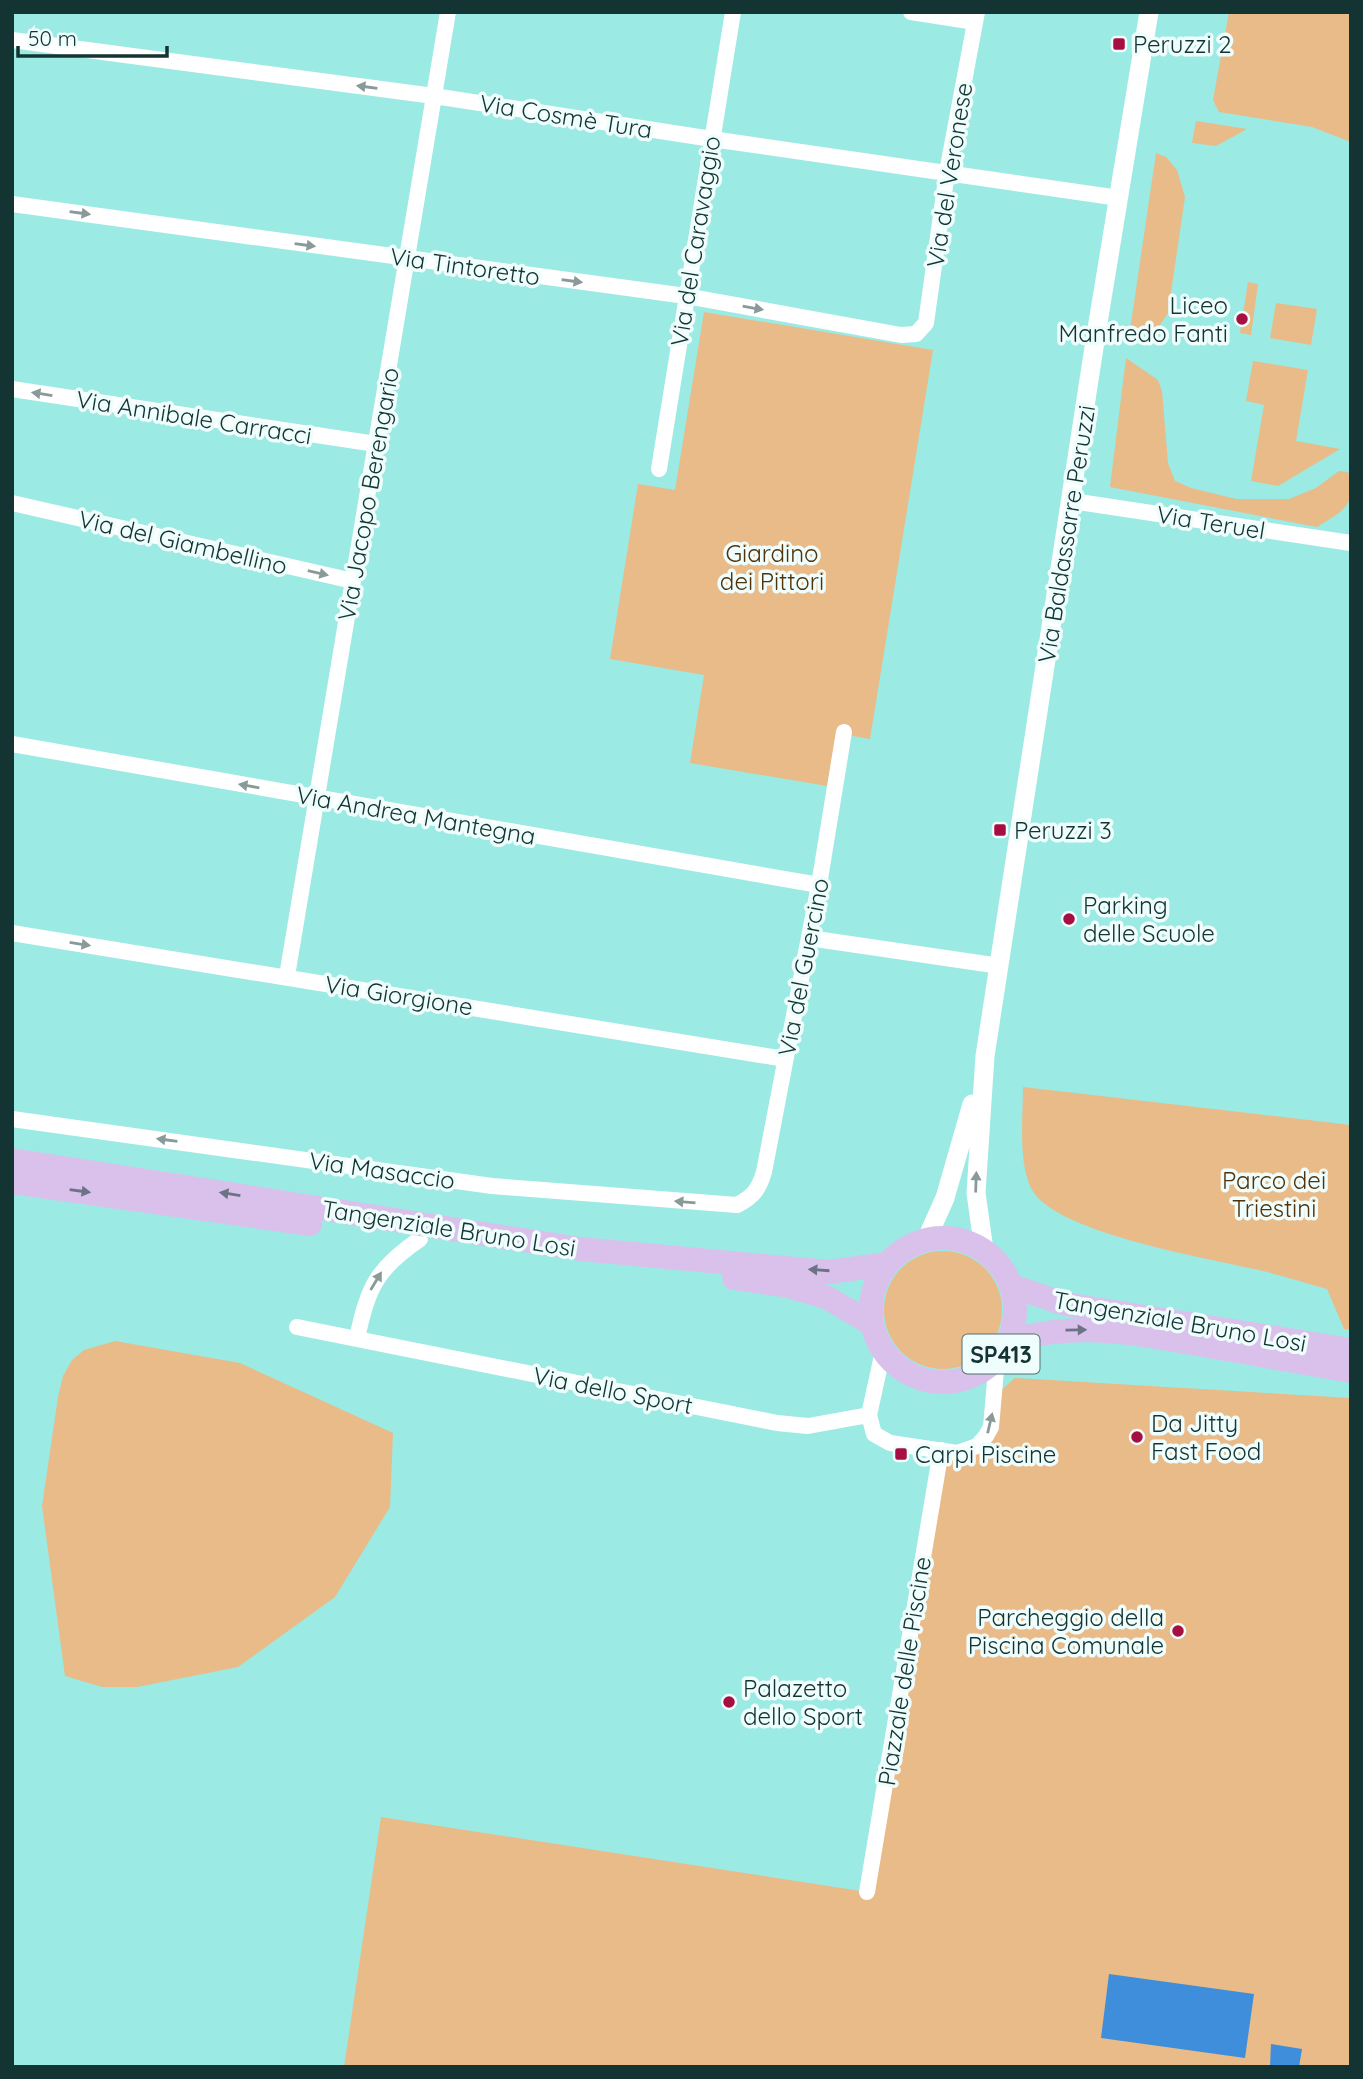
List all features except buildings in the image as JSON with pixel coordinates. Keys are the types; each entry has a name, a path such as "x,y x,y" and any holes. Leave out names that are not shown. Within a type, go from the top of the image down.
{"main road":[{"name":"Tangenziale Bruno Losi","path":"12,1160 580,1249 829,1272 887,1264"},
{"name":"Tangenziale Bruno Losi","path":"12,1182 576,1262 788,1286 826,1297 872,1324"},
{"name":"SP413","path":"950,1237 972,1243 984,1250 992,1255 1010,1279 1015,1300 1015,1321 1003,1350 982,1371 962,1380 940,1383 918,1378 898,1367 883,1351 872,1324 870,1308 874,1286 887,1264 906,1246 927,1238 950,1237"},
{"name":"Tangenziale Bruno Losi","path":"1012,1286 1065,1304 1351,1350"},
{"name":"Tangenziale Bruno Losi","path":"1003,1350 1037,1333 1062,1330 1124,1332 1351,1371"}],"street":[{"name":"Via Jacopo Berengario","path":"287,976 448,12"},
{"name":"Via del Caravaggio","path":"659,469 733,12"},
{"path":"911,12 976,17"},
{"name":"Via Baldassarre Peruzzi","path":"984,1250 976,1193 985,1056 1095,341 1149,12"},
{"name":"Via del Veronese","path":"916,334 926,323 947,172 976,17"},
{"name":"Via Cosmè Tura","path":"12,40 434,96 1119,198"},
{"name":"Via Tintoretto","path":"12,204 685,296 901,335 916,334"},
{"name":"Via Annibale Carracci","path":"12,389 376,444"},
{"name":"Via Teruel","path":"1072,501 1351,543"},
{"name":"Via del Giambellino","path":"12,503 353,581"},
{"name":"Via del Guercino","path":"751,1198 760,1187 764,1172 819,885 844,732"},
{"name":"Via Andrea Mantegna","path":"12,744 819,885"},
{"name":"Via Giorgione","path":"12,933 785,1059"},
{"path":"809,938 1000,966"},
{"name":"Via Baldassarre Peruzzi","path":"927,1238 948,1188 985,1056"},
{"name":"Via Masaccio","path":"12,1119 503,1187 706,1204 737,1205 751,1198"},
{"path":"357,1339 363,1308 372,1286 385,1267 420,1239"},
{"name":"Via dello Sport","path":"297,1327 777,1423 808,1426 869,1415"},
{"path":"883,1351 869,1415 874,1434 890,1443 957,1453 977,1446 986,1436 990,1427 1003,1350"},
{"name":"Piazzale delle Piscine","path":"867,1892 940,1450"}],"green space":[{"path":"1229,12 1351,12 1351,142 1312,127 1219,112 1213,100"},
{"path":"1196,121 1247,129 1216,146 1192,143"},
{"path":"1156,153 1166,157 1177,170 1185,197 1168,313 1158,328 1144,332 1130,330"},
{"path":"1248,282 1258,284 1251,335 1240,333"},
{"path":"1276,303 1317,309 1311,345 1270,338"},
{"name":"Giardino dei Pittori","path":"704,312 933,350 870,739 836,733 827,786 690,763 704,675 610,659 638,484 675,490"},
{"path":"1126,358 1158,380 1162,391 1168,463 1175,481 1191,488 1236,499 1289,499 1316,488 1339,471 1348,472 1351,493 1346,506 1317,527 1110,487"},
{"path":"1253,361 1308,370 1296,441 1340,449 1278,486 1251,481 1264,405 1246,401"},
{"name":"Parco dei Triestini","path":"1023,1087 1351,1125 1351,1330 1344,1329 1327,1289 1268,1272 1130,1240 1067,1218 1044,1204 1031,1188 1024,1165"},
{"path":"943,1251 966,1255 985,1268 998,1287 1002,1310 998,1333 985,1352 966,1365 943,1369 920,1365 901,1352 888,1333 884,1310 888,1287 901,1268 920,1255"},
{"path":"115,1341 240,1363 393,1433 390,1507 335,1597 238,1667 137,1687 102,1687 65,1676 42,1506 58,1397 63,1376 72,1360 84,1350"},
{"path":"1015,1378 1351,1398 1351,2067 344,2067 381,1817 867,1892 946,1458 986,1448 994,1396"}],"water":[{"path":"1109,1974 1254,1994 1245,2058 1101,2038"},
{"path":"1271,2044 1302,2049 1299,2067 1270,2067"}],"place":[{"name":"Peruzzi 2","path":"1119,44"},
{"name":"Liceo Manfredo Fanti","path":"1242,319"},
{"name":"Peruzzi 3","path":"1000,830"},
{"name":"Parking delle Scuole","path":"1069,919"},
{"name":"Da Jitty Fast Food","path":"1137,1437"},
{"name":"Carpi Piscine","path":"901,1454"},
{"name":"Parcheggio della Piscina Comunale","path":"1178,1631"},
{"name":"Palazetto dello Sport","path":"729,1702"}]}
